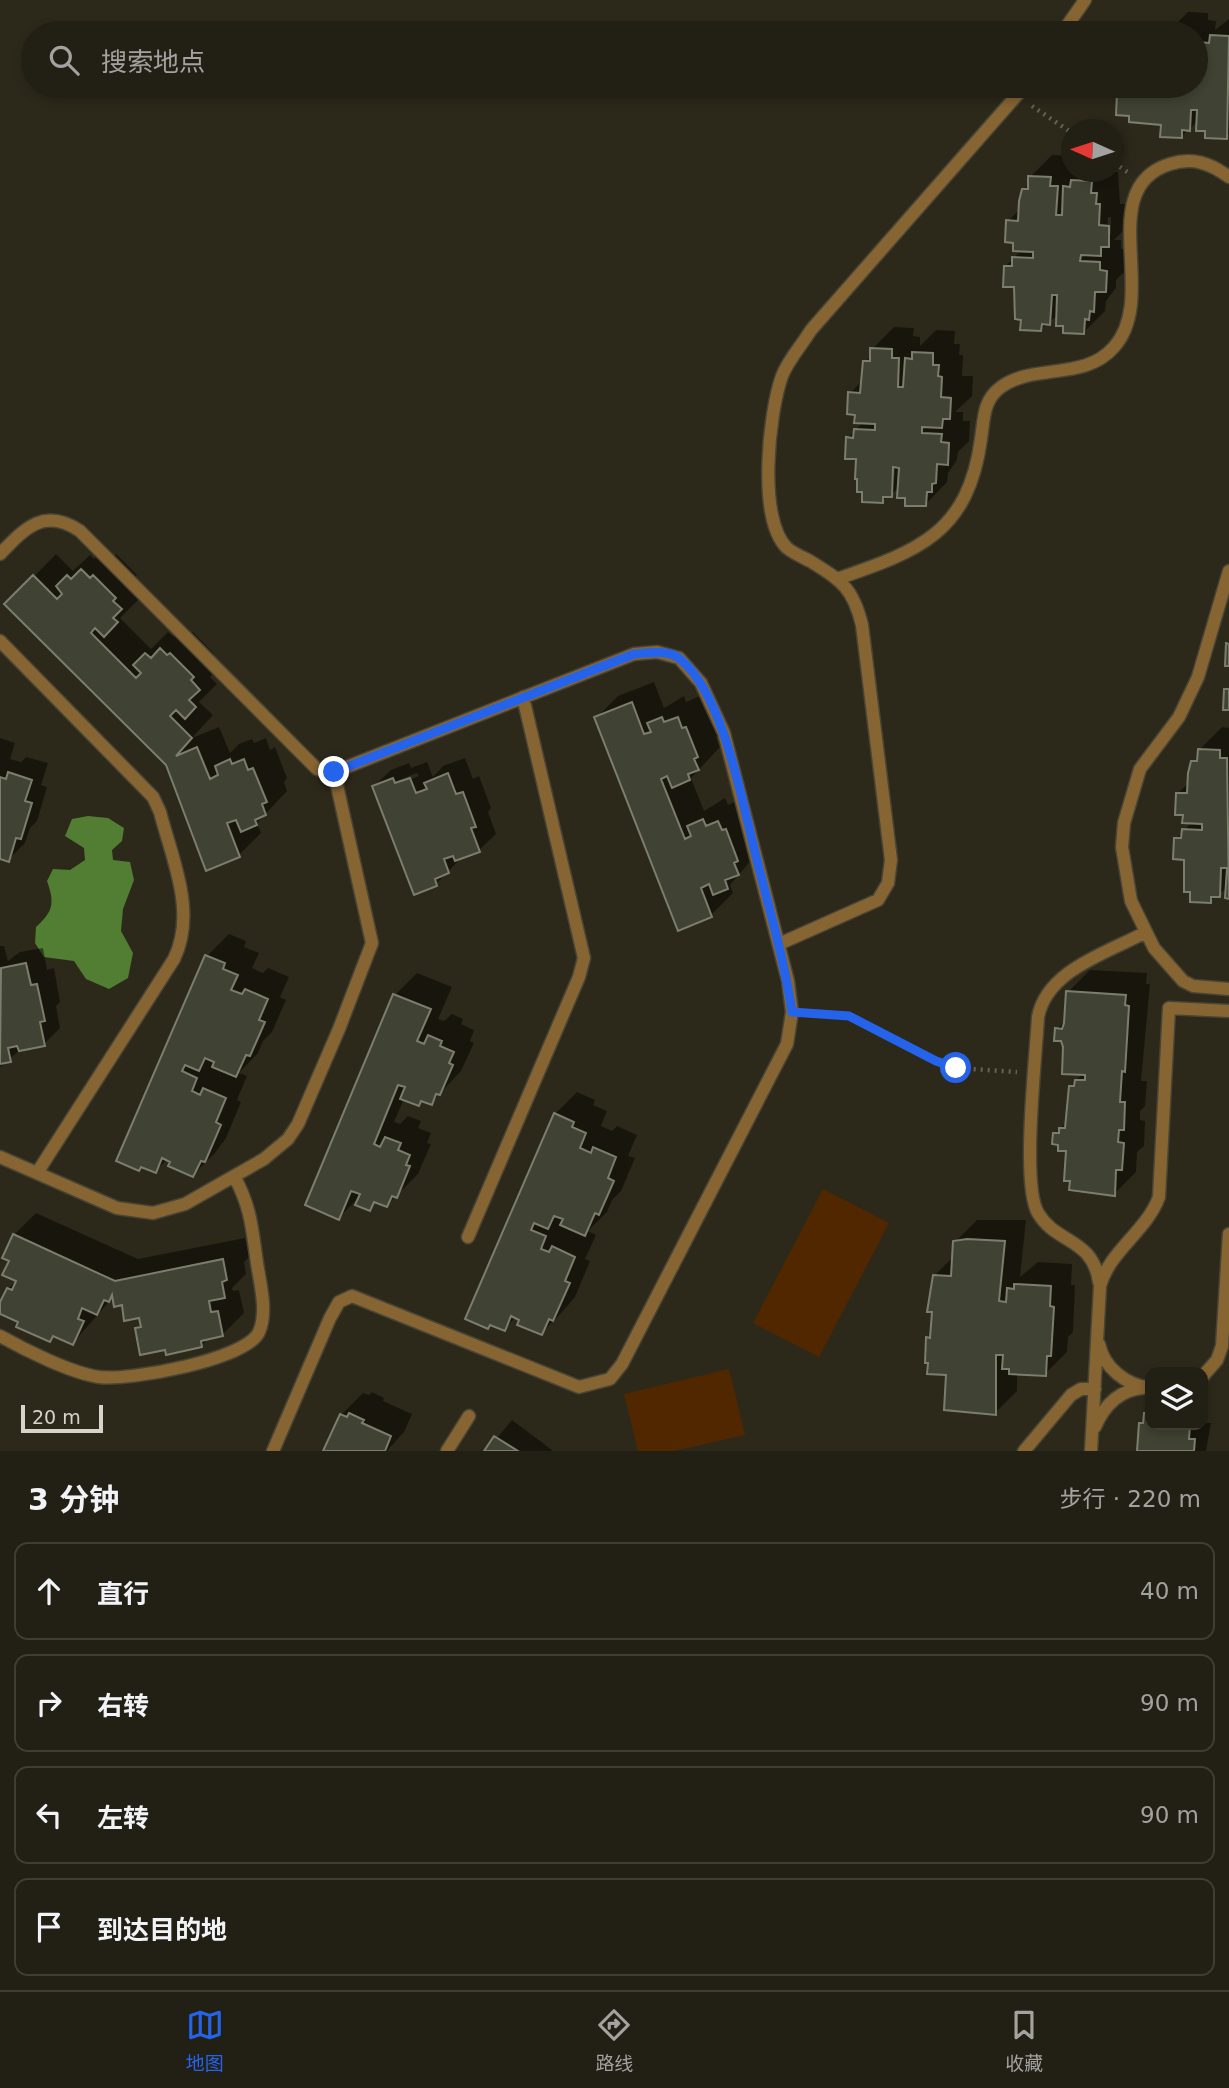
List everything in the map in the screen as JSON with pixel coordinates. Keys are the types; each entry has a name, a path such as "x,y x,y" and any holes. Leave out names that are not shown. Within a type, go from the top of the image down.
{"lane":[{"path":"1070,21 1085,0"},
{"path":"779,944 878,900 888,883 891,860 862,625 855,598 837,579 788,549 778,537 770,517 774,404 783,373 811,330 1015,98"},
{"path":"837,579 902,557 942,530 967,497 979,455 986,401 1002,386 1026,377 1083,367 1113,349 1129,325 1134,289 1130,210 1141,182 1156,169 1177,162 1205,161 1229,177"},
{"path":"0,554 22,531 38,522 67,522 80,531 317,769 334,772 634,654 656,652 679,657 701,683 724,733 779,944 792,1012 787,1044 622,1364 610,1379 579,1387 352,1296 339,1302 330,1318 273,1451"},
{"path":"1229,571 1198,677 1179,717 1140,769 1124,823 1122,846 1126,883 1144,933 1183,981 1193,986 1229,989"},
{"path":"0,641 153,797 160,812 184,916 181,943 174,959 37,1173"},
{"path":"468,1237 579,977 584,958 523,697"},
{"path":"0,1157 117,1208 153,1213 185,1204 277,1150 298,1124 369,959 372,943 334,772"},
{"path":"1091,1451 1100,1286 1098,1275 1088,1253 1043,1221 1032,1202 1029,1180 1040,1004 1063,976 1144,933"},
{"path":"1100,1286 1110,1263 1147,1220 1159,1197 1169,1008 1229,1011"},
{"path":"0,1336 99,1377 124,1377 218,1359 251,1344 263,1320 262,1300 249,1202 234,1176"},
{"path":"1208,1370 1217,1360 1222,1346 1229,1234"},
{"path":"1097,1333 1100,1348 1109,1366 1125,1379 1145,1387"},
{"path":"1092,1436 1108,1404 1128,1391 1145,1388"},
{"path":"1024,1451 1071,1395 1082,1389 1094,1389"},
{"path":"447,1451 469,1416"}],"path":[{"path":"1030,98 1061,124"},
{"path":"792,1012 849,1016 936,1061 956,1068 1035,1074"}],"shaded area":[{"path":"88,816 108,818 124,828 122,841 112,850 113,860 130,862 134,880 123,909 121,931 133,953 128,978 109,989 86,979 74,961 44,957 35,943 36,927 51,907 47,881 53,869 70,870 85,860 84,848 65,836 72,819"},
{"path":"823,1189 889,1223 819,1357 753,1323"},
{"path":"729,1369 745,1435 674,1451 638,1451 624,1394"}],"building":[{"path":"1210,35 1229,36 1227,139 1205,138 1205,131 1196,131 1197,110 1191,110 1190,131 1182,130 1182,138 1160,137 1161,125 1129,122 1129,116 1116,115 1117,98 1208,98"},
{"path":"1028,176 1051,177 1050,186 1058,186 1056,215 1062,215 1063,186 1070,187 1071,182 1092,182 1091,193 1097,193 1096,204 1100,204 1099,225 1109,226 1109,247 1101,247 1101,256 1081,255 1080,261 1100,262 1100,270 1107,271 1106,292 1095,292 1094,312 1090,311 1089,320 1085,319 1084,334 1063,333 1063,326 1056,326 1057,295 1052,295 1050,325 1042,324 1041,331 1020,330 1021,320 1015,319 1014,287 1003,287 1004,266 1012,266 1012,257 1033,258 1033,252 1013,251 1013,243 1005,242 1006,220 1018,221 1022,189 1028,189"},
{"path":"870,348 892,349 892,358 899,358 898,387 903,387 905,358 912,359 912,352 933,353 933,365 939,365 938,376 942,377 941,397 951,398 950,419 943,419 942,428 922,427 922,433 942,434 941,442 949,443 948,465 937,464 936,483 932,484 932,492 927,492 926,506 905,506 905,498 897,498 899,468 893,467 892,497 883,497 883,503 862,502 862,492 857,492 855,479 856,459 845,459 846,437 853,438 854,429 875,430 875,424 854,423 855,415 847,414 848,392 860,393 863,361 870,361"},
{"path":"81,569 90,578 93,575 116,598 113,601 122,609 113,618 118,622 104,637 95,628 91,633 136,678 141,673 133,665 145,653 151,658 160,648 167,655 170,653 194,677 191,680 200,690 189,700 196,707 185,719 176,710 170,716 192,738 176,756 197,747 210,779 218,775 215,766 230,759 232,764 244,759 248,770 253,768 267,802 262,804 266,815 255,820 257,825 241,832 236,820 227,823 240,857 206,871 166,765 4,604 33,575 57,599 62,594 56,586 67,575 71,579"},
{"path":"1226,643 1229,644 1229,666 1225,666"},
{"path":"1224,689 1229,689 1229,710 1223,710"},
{"path":"632,702 644,734 651,732 647,723 662,717 664,722 678,717 682,728 686,727 698,757 694,759 699,770 688,774 690,780 672,788 667,776 661,779 685,839 691,836 687,826 703,819 706,826 718,821 722,830 726,829 738,861 734,863 739,875 725,880 728,889 713,895 709,884 701,888 712,917 678,931 594,717"},
{"path":"1198,749 1220,750 1220,758 1227,758 1229,899 1225,898 1227,868 1221,868 1220,897 1211,897 1211,903 1190,902 1190,892 1184,892 1184,860 1173,859 1174,838 1181,838 1182,829 1202,830 1202,824 1182,823 1183,815 1175,815 1176,793 1187,793 1191,761 1197,761"},
{"path":"8,772 32,780 25,801 32,803 21,839 16,838 9,862 0,859 0,777 6,779"},
{"path":"448,773 456,794 463,792 476,827 471,828 480,852 455,861 453,856 444,859 449,873 435,879 437,886 414,895 372,786 393,778 395,783 410,778 416,793 427,789 424,783"},
{"path":"205,955 225,963 223,969 238,975 231,990 242,994 245,989 268,999 259,1020 265,1022 250,1056 246,1055 236,1077 212,1067 214,1062 205,1058 199,1071 185,1065 182,1071 197,1078 192,1091 200,1095 203,1088 226,1098 216,1122 221,1125 205,1162 201,1161 193,1177 168,1166 170,1162 162,1158 156,1173 141,1167 139,1171 116,1161"},
{"path":"26,963 31,985 37,984 45,1021 40,1022 45,1046 19,1051 17,1046 8,1048 11,1062 0,1064 1,968"},
{"path":"1066,991 1126,995 1125,1005 1129,1006 1125,1072 1122,1071 1120,1102 1125,1102 1124,1130 1119,1130 1118,1142 1124,1143 1122,1170 1116,1170 1115,1196 1069,1190 1070,1181 1064,1181 1066,1151 1058,1151 1058,1145 1052,1144 1053,1133 1059,1133 1059,1128 1065,1128 1069,1086 1074,1086 1075,1080 1085,1080 1085,1075 1062,1074 1063,1047 1061,1041 1054,1041 1055,1028 1062,1029 1064,1023"},
{"path":"393,994 431,1009 417,1041 424,1044 428,1035 442,1041 440,1046 454,1052 449,1063 453,1065 440,1095 436,1094 432,1105 421,1101 419,1106 400,1099 405,1087 398,1085 374,1144 380,1147 385,1137 401,1143 398,1150 410,1155 406,1165 410,1166 397,1198 392,1196 387,1207 374,1202 370,1211 355,1205 360,1194 351,1191 339,1220 305,1205"},
{"path":"554,1113 574,1122 572,1127 586,1133 580,1148 591,1153 593,1147 616,1157 608,1178 614,1181 599,1215 595,1213 585,1236 560,1225 563,1219 554,1216 548,1229 534,1223 531,1230 546,1236 541,1249 549,1252 552,1246 575,1257 565,1281 570,1283 553,1321 549,1319 542,1335 517,1325 519,1320 511,1316 505,1331 490,1325 488,1329 465,1319"},
{"path":"13,1234 115,1281 223,1259 227,1280 222,1282 225,1298 209,1301 211,1312 218,1311 223,1336 201,1341 202,1347 166,1355 165,1350 140,1355 135,1328 141,1327 139,1318 124,1321 122,1305 114,1307 112,1295 109,1302 104,1300 97,1315 82,1308 78,1319 84,1321 73,1345 53,1336 50,1342 16,1327 18,1322 0,1314 0,1302 7,1288 12,1290 16,1281 2,1275 9,1261 2,1258"},
{"path":"953,1241 1005,1241 999,1301 1006,1302 1007,1288 1014,1289 1014,1284 1051,1286 1050,1306 1054,1307 1051,1356 1047,1356 1046,1376 1009,1374 1009,1369 1002,1369 1003,1355 996,1355 996,1415 944,1410 946,1375 927,1374 928,1363 925,1363 926,1337 930,1338 932,1312 927,1312 933,1275 951,1276"},
{"path":"349,1413 364,1420 362,1423 391,1436 385,1451 323,1451 340,1414 347,1417"},
{"path":"1145,1413 1145,1430 1190,1430 1189,1439 1195,1439 1194,1451 1137,1451 1139,1423 1143,1423"},
{"path":"494,1436 518,1451 484,1451"}],"route":[{"path":"334,772 634,654 656,652 679,657 701,683 724,733 779,944 792,1012 849,1016 936,1061 956,1068"}]}
